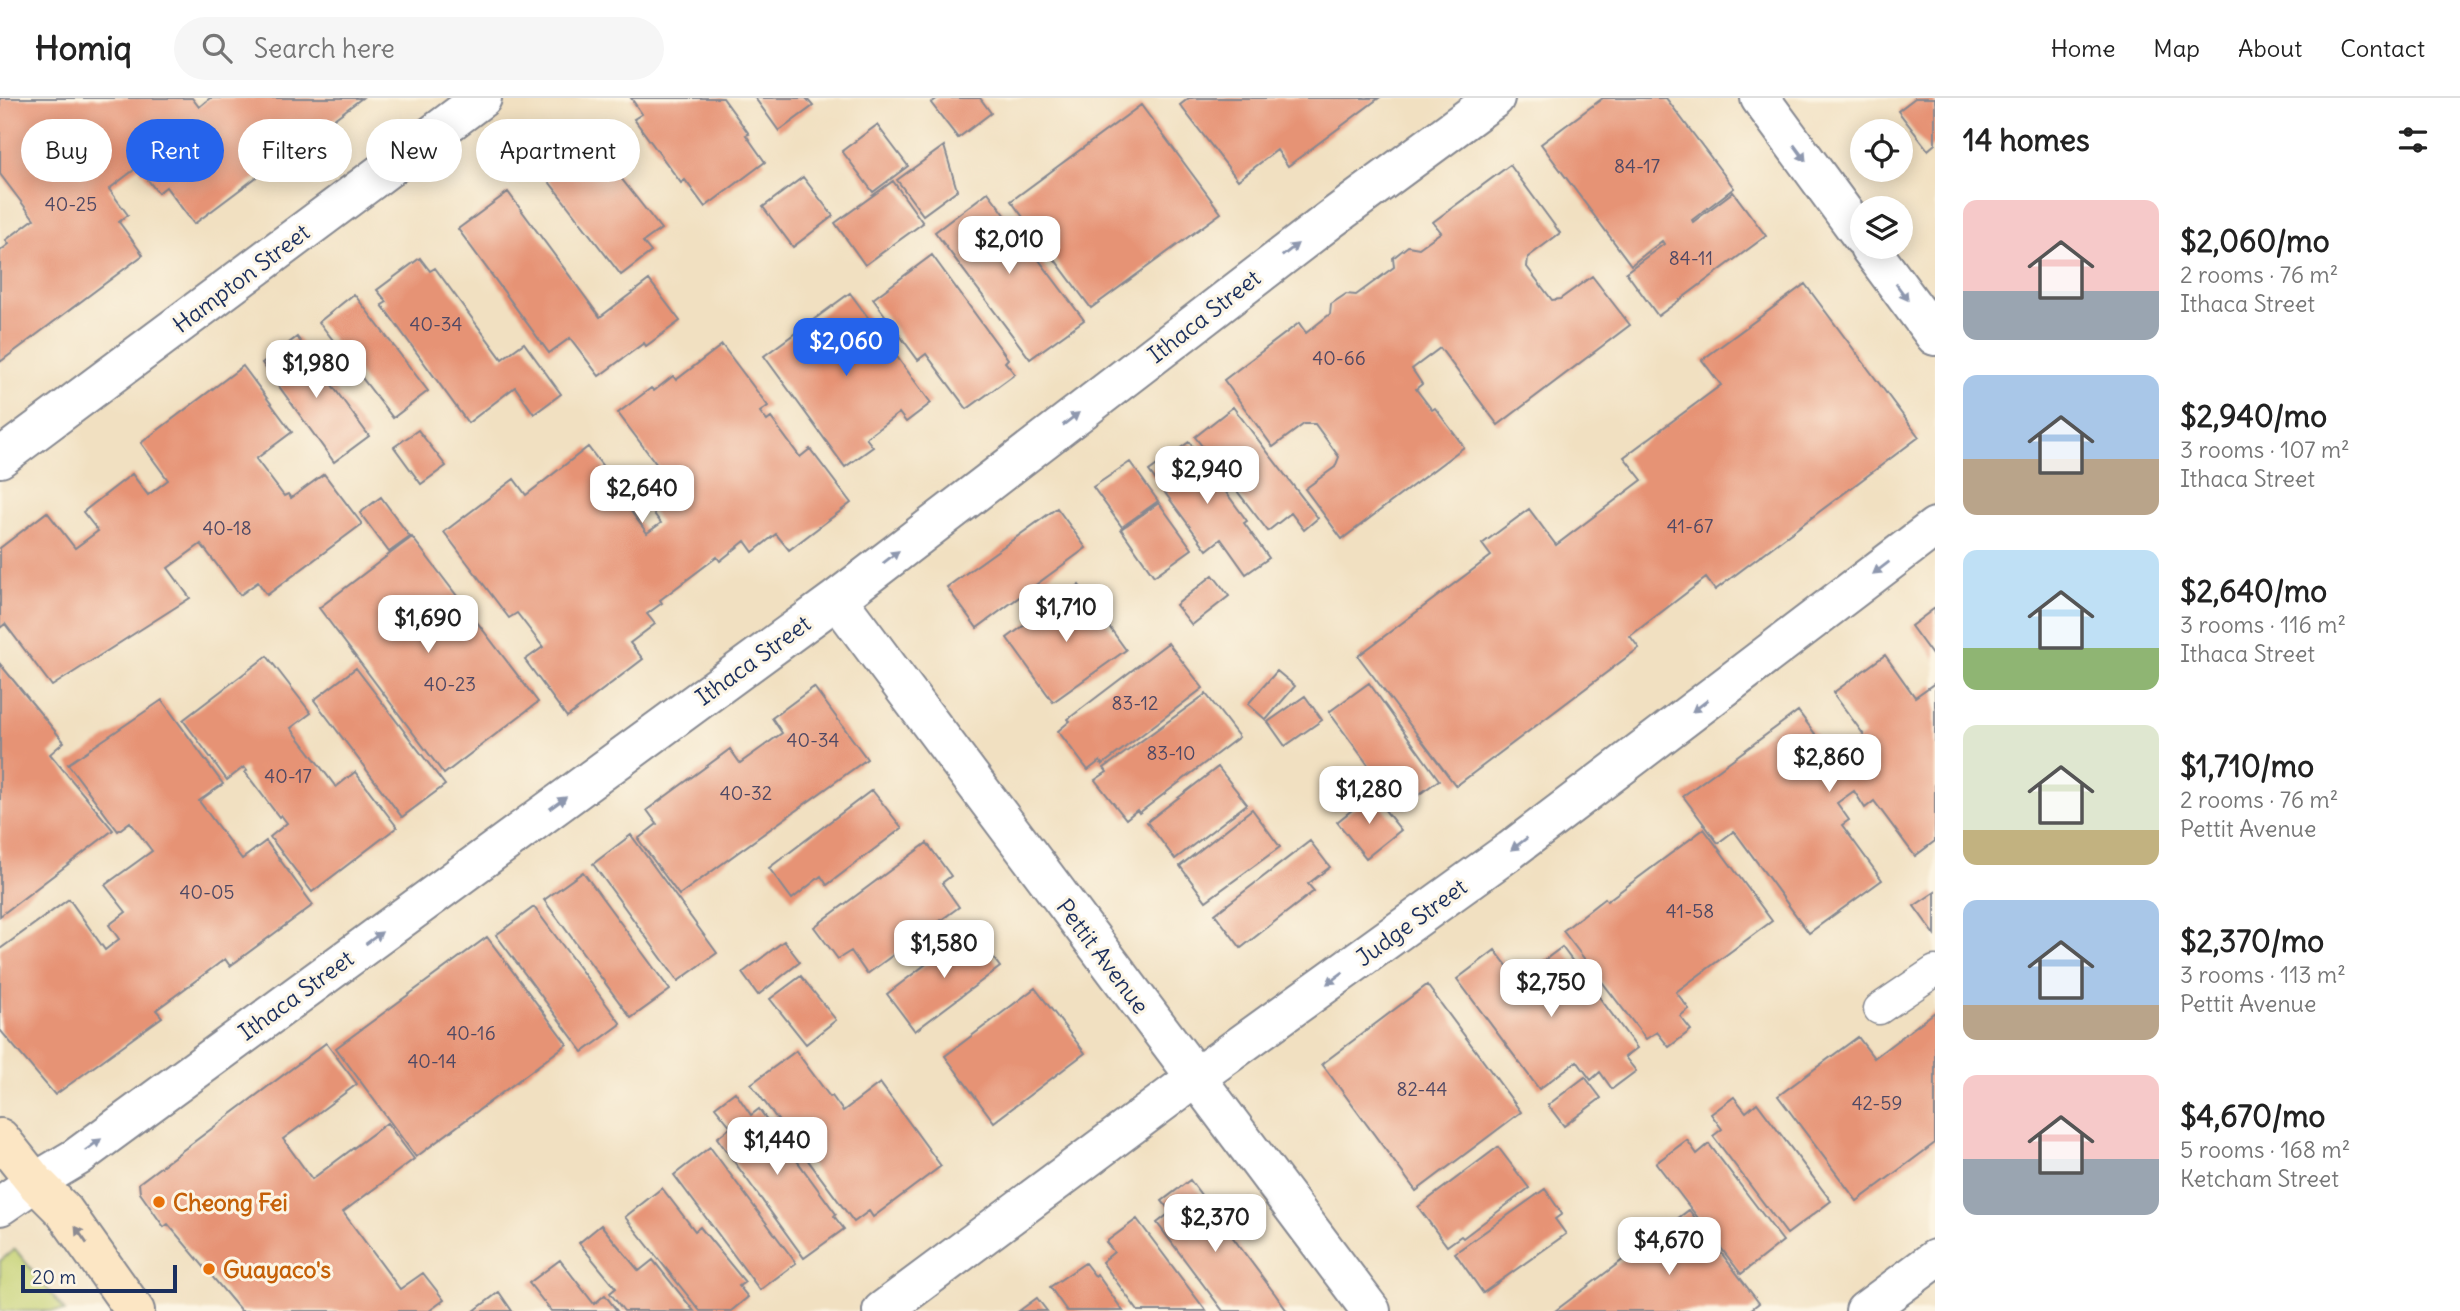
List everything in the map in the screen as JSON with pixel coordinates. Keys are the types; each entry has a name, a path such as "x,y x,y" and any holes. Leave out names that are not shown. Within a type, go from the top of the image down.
{"street":[{"name":"Hampton Street","path":"0,458 482,98"},
{"name":"Ithaca Street","path":"0,1206 77,1157 837,599 1331,219 1495,98"},
{"path":"1760,98 1850,221"},
{"path":"1878,259 1935,336"},
{"name":"Judge Street","path":"882,1311 1195,1078 1511,850 1935,527"},
{"name":"Pettit Avenue","path":"837,599 1371,1311"},
{"path":"0,1138 35,1182 64,1211 135,1311"},
{"path":"1865,1311 1935,1259"}],"lane":[{"path":"1879,1009 1935,971"}],"green space":[{"path":"15,1249 65,1311 0,1311 0,1261"}],"building":[{"path":"0,98 192,98 199,107 210,98 362,98 334,119 238,119 238,182 250,182 194,224 166,187 158,193 150,182 224,182 224,119 126,119 126,176 109,189 128,215 119,222 143,255 0,362 0,251 9,244 6,240 34,219 0,174"},
{"path":"631,98 723,98 765,162 705,207 685,180 681,183 640,127 640,119 634,119 642,114"},
{"path":"755,98 806,98 813,106 779,131"},
{"path":"938,98 980,98 991,113 958,138 931,103"},
{"path":"1189,98 1379,98 1288,166 1277,150 1238,180 1180,105"},
{"path":"1603,98 1666,98 1734,188 1692,220 1693,222 1733,192 1766,236 1658,316 1626,272 1664,244 1662,241 1631,265 1541,144"},
{"path":"1915,98 1935,98 1935,144 1928,150 1913,130 1913,119 1904,119 1898,111"},
{"path":"1141,105 1221,213 1091,308 1011,201"},
{"path":"877,125 908,166 873,192 842,151"},
{"path":"944,146 957,190 923,215 897,180"},
{"path":"1510,165 1560,233 1528,257 1527,267 1552,300 1560,299 1592,276 1630,325 1498,425 1440,348 1412,369 1422,384 1416,389 1432,410 1435,408 1464,447 1342,539 1305,489 1335,467 1339,457 1315,424 1304,424 1273,447 1224,380 1299,323 1306,333 1330,314 1331,304 1346,294 1356,295 1394,267 1393,258 1408,246 1419,248 1441,232 1433,222"},
{"path":"803,177 833,216 793,247 763,207"},
{"path":"893,181 923,223 865,265 835,223"},
{"path":"549,182 624,182 661,229 643,242 651,252 621,275"},
{"path":"508,192 600,317 649,280 680,321 599,376 570,338 549,353 458,229"},
{"path":"988,192 1084,320 1030,359 935,232"},
{"path":"932,255 1008,359 1005,362 1015,374 967,409 926,354 918,360 873,299"},
{"path":"420,258 430,271 435,268 502,359 524,343 561,394 534,414 515,387 468,423 382,305 387,302 377,290"},
{"path":"1805,284 1919,437 1715,590 1706,578 1630,636 1639,648 1456,786 1358,656 1491,556 1482,544 1529,509 1556,545 1642,480 1624,457 1721,385 1702,360"},
{"path":"850,293 931,403 906,422 899,413 866,438 873,447 845,467 764,356"},
{"path":"354,294 428,391 393,418 319,322"},
{"path":"297,337 369,436 334,462 262,363"},
{"path":"722,345 768,406 760,412 767,421 771,418 800,457 810,449 851,503 789,550 776,534 753,552 745,541 720,561 717,557 660,600 662,603 647,614 655,624 630,643 643,659 567,717 525,660 543,647 517,613 509,618 444,532 514,479 526,495 588,447 617,485 614,488 647,533 661,523 649,507 667,494 654,479 663,473 618,413 651,388 654,391 673,376 676,380"},
{"path":"243,366 292,432 256,459 284,496 288,494 291,498 324,474 362,524 267,595 258,582 240,595 201,544 168,568 190,598 52,686 5,624 0,628 0,548 47,512 75,548 98,531 83,512 132,474 148,495 168,480 141,443"},
{"path":"1233,407 1318,518 1304,530 1291,513 1268,531 1195,437"},
{"path":"418,430 446,466 421,484 394,447"},
{"path":"1189,442 1247,521 1244,523 1269,558 1246,574 1221,539 1207,550 1149,471"},
{"path":"1130,462 1158,501 1122,527 1093,487"},
{"path":"381,497 410,537 389,552 360,513"},
{"path":"1159,503 1192,549 1154,576 1121,529"},
{"path":"1057,508 1086,548 977,628 947,587"},
{"path":"412,537 538,702 444,774 319,608"},
{"path":"1213,575 1229,596 1192,625 1176,605"},
{"path":"1079,585 1126,650 1053,702 1007,638"},
{"path":"1935,608 1935,659 1911,626"},
{"path":"1168,643 1203,688 1102,765 1100,761 1088,770 1058,731 1070,721 1068,719"},
{"path":"1885,655 1915,697 1935,683 1935,841 1915,856 1874,801 1865,808 1854,791 1837,803 1849,820 1842,825 1882,880 1809,933 1734,831 1718,843 1683,796 1798,711 1833,758 1864,735 1833,693"},
{"path":"267,656 311,713 291,728 336,787 355,772 397,827 312,892 270,837 287,823 281,815 279,817 244,767 227,780 183,720"},
{"path":"0,664 64,742 50,754 113,830 0,916"},
{"path":"356,668 445,785 402,817 314,700"},
{"path":"1277,671 1295,686 1266,720 1248,704"},
{"path":"1369,683 1439,780 1400,808 1329,712"},
{"path":"814,687 867,759 679,895 638,839 657,824 647,810 730,749 740,763 782,733 772,718"},
{"path":"1206,694 1239,737 1139,813 1137,810 1126,819 1095,780 1107,772 1104,768"},
{"path":"1305,696 1322,720 1285,746 1268,722"},
{"path":"162,700 223,784 199,801 242,859 266,841 313,905 230,966 225,959 156,1010 162,1017 55,1095 0,1030 0,949 69,899 105,950 119,939 109,925 126,912 105,885 152,851 130,822 118,831 68,764"},
{"path":"1218,767 1247,804 1175,859 1147,822"},
{"path":"872,790 902,828 827,885 821,876 792,899 769,868"},
{"path":"1372,794 1401,830 1366,858 1337,822"},
{"path":"1252,809 1280,847 1206,901 1180,866"},
{"path":"1704,829 1772,921 1676,992 1689,1009 1680,1016 1691,1030 1669,1047 1657,1032 1646,1039 1563,931 1605,898 1607,901"},
{"path":"631,835 717,953 678,981 593,864"},
{"path":"1310,841 1330,867 1308,884 1314,891 1241,948 1215,914"},
{"path":"927,843 951,876 942,883 959,907 867,974 851,951 838,959 814,927"},
{"path":"583,872 670,990 631,1018 544,900"},
{"path":"1935,892 1935,935 1914,906"},
{"path":"534,907 621,1024 583,1052 496,935"},
{"path":"972,929 1000,967 915,1031 887,994"},
{"path":"487,937 567,1044 416,1157 336,1048"},
{"path":"784,941 800,962 758,995 742,973"},
{"path":"1562,947 1637,1048 1625,1057 1636,1071 1612,1089 1600,1072 1591,1080 1577,1061 1539,1089 1457,979 1495,950 1518,980"},
{"path":"801,976 836,1020 806,1044 770,999"},
{"path":"1427,985 1521,1112 1416,1191 1322,1064"},
{"path":"1035,988 1085,1053 994,1122 945,1056"},
{"path":"1935,1012 1935,1143 1857,1201 1778,1096 1858,1037 1874,1058"},
{"path":"326,1043 357,1084 283,1139 312,1179 387,1123 414,1159 343,1212 400,1289 423,1273 444,1300 429,1311 241,1311 168,1224 164,1227 140,1193 139,1183"},
{"path":"796,1051 843,1111 880,1083 941,1166 873,1217 869,1211 854,1222 751,1084"},
{"path":"1585,1077 1601,1098 1564,1126 1548,1105"},
{"path":"735,1092 751,1115 759,1109 836,1214 834,1216 844,1229 804,1258 717,1138 731,1127 715,1107"},
{"path":"1734,1097 1746,1112 1757,1103 1831,1201 1787,1234 1713,1136 1722,1129 1711,1114"},
{"path":"1687,1140 1697,1154 1709,1144 1783,1241 1741,1274 1656,1163"},
{"path":"710,1147 796,1263 760,1290 674,1175"},
{"path":"1498,1147 1529,1188 1463,1238 1461,1236 1447,1246 1418,1207"},
{"path":"1190,1180 1287,1311 1223,1311 1157,1223 1171,1212 1162,1201"},
{"path":"662,1188 695,1231 700,1227 745,1282 739,1286 748,1297 731,1311 700,1311 625,1217"},
{"path":"1545,1189 1562,1214 1555,1219 1566,1234 1483,1293 1455,1253"},
{"path":"1689,1210 1759,1303 1749,1311 1555,1311"},
{"path":"1137,1219 1206,1311 1138,1311 1102,1262 1114,1252 1106,1242"},
{"path":"601,1225 639,1271 653,1260 694,1311 624,1311 610,1293 616,1288 579,1243"},
{"path":"560,1260 594,1304 605,1295 617,1311 551,1311 529,1283"},
{"path":"1085,1263 1095,1276 1097,1274 1123,1311 1067,1311 1050,1287"},
{"path":"499,1292 512,1311 474,1311"},
{"path":"1037,1298 1047,1311 1019,1311"}],"place":[{"name":"Cheong Fei","path":"159,1202"},
{"name":"Guayaco's","path":"209,1269"}]}
